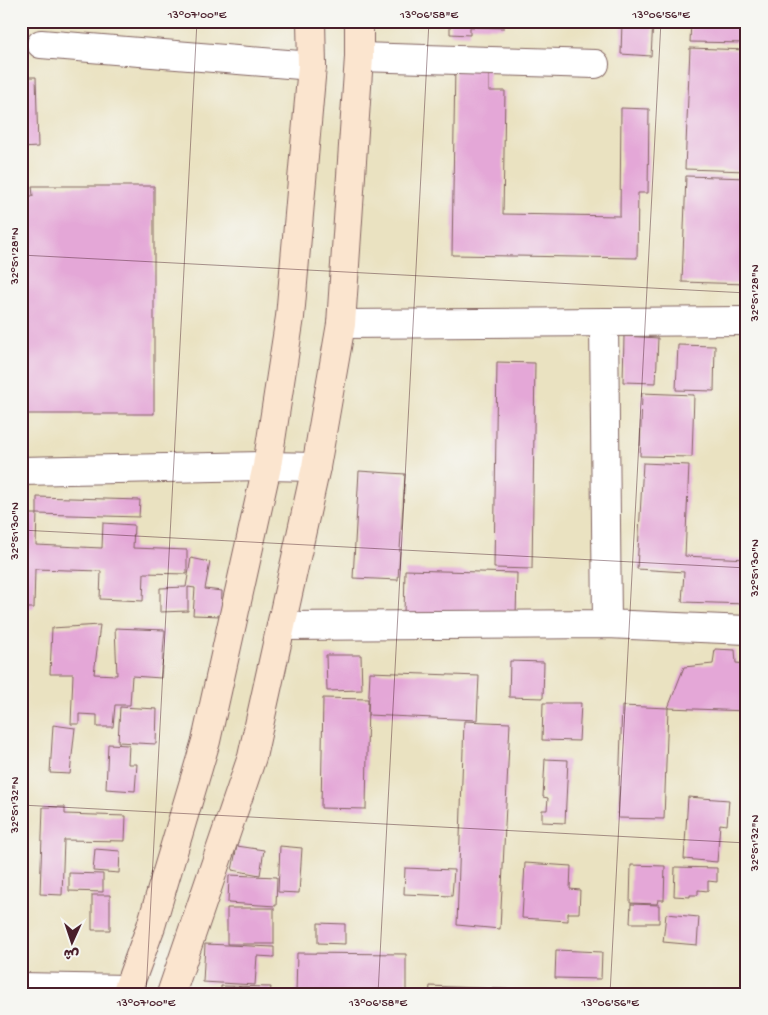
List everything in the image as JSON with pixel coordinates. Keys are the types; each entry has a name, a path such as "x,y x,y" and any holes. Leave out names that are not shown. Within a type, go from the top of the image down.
{"street":[{"path":"21,987 126,992 151,926 206,741 266,466 290,317 312,66 311,21"},
{"path":"171,994 252,757 316,467 341,324 359,57 359,21"},
{"path":"42,44 312,66"},
{"path":"359,57 595,64"},
{"path":"341,324 747,321"},
{"path":"604,322 606,624"},
{"path":"21,471 266,466 316,467"},
{"path":"281,626 606,624 747,630"}],"building":[{"path":"450,21 504,21 504,28 470,27 470,35 450,34"},
{"path":"622,21 653,21 651,56 621,54"},
{"path":"691,21 747,21 747,43 690,42"},
{"path":"690,48 747,50 747,171 685,169"},
{"path":"455,65 489,66 489,91 505,91 503,214 620,216 621,108 649,109 648,193 638,193 637,258 452,255"},
{"path":"21,77 36,77 38,147 21,148"},
{"path":"686,176 747,178 747,284 682,282"},
{"path":"32,186 154,186 154,414 21,414 21,196 33,196"},
{"path":"624,336 658,338 656,383 623,382"},
{"path":"678,345 715,346 714,391 676,390"},
{"path":"497,362 535,363 532,569 494,568"},
{"path":"642,393 694,395 692,457 640,456"},
{"path":"643,463 689,465 685,556 747,559 747,604 682,602 684,572 637,569"},
{"path":"359,471 405,474 398,580 353,578"},
{"path":"37,497 140,500 139,517 37,514"},
{"path":"21,514 37,514 36,545 102,548 103,523 134,525 133,548 187,550 187,574 144,573 143,601 100,599 101,571 35,569 34,608 21,608"},
{"path":"191,558 210,562 205,589 222,591 221,616 193,615 195,588 188,587 188,611 160,612 160,588 186,587"},
{"path":"405,570 517,573 516,618 404,614"},
{"path":"100,625 94,674 117,675 115,628 165,630 161,678 132,676 130,705 115,705 113,727 97,727 97,715 79,714 79,724 71,724 73,674 50,674 52,628"},
{"path":"715,649 735,650 736,663 747,664 747,711 668,708 684,667 713,664"},
{"path":"326,655 361,655 362,690 327,691"},
{"path":"510,661 544,662 543,698 509,697"},
{"path":"370,672 479,676 477,720 368,715"},
{"path":"323,698 368,699 366,809 321,808"},
{"path":"543,703 581,703 579,741 542,740"},
{"path":"622,706 668,708 664,819 618,818"},
{"path":"120,707 157,709 156,744 118,742"},
{"path":"464,721 510,723 500,929 457,925"},
{"path":"53,725 75,728 70,774 50,773"},
{"path":"108,744 129,745 128,764 137,764 135,791 106,789"},
{"path":"545,759 568,760 565,823 542,822 542,810 547,810 548,798 543,797"},
{"path":"688,797 729,800 727,825 720,824 717,862 684,859"},
{"path":"43,807 65,807 65,814 126,816 125,841 64,840 62,895 40,894"},
{"path":"237,846 264,850 260,875 232,870"},
{"path":"280,846 302,848 299,893 278,892"},
{"path":"95,849 120,851 119,873 93,871"},
{"path":"525,863 571,866 570,889 580,890 579,913 568,913 568,921 522,918"},
{"path":"631,865 665,866 664,900 658,900 657,904 630,903"},
{"path":"675,867 717,868 717,882 708,881 708,891 698,890 698,895 690,895 690,897 674,896"},
{"path":"405,868 454,870 452,896 404,894"},
{"path":"69,873 103,874 103,892 69,891"},
{"path":"229,875 277,877 276,906 228,903"},
{"path":"92,895 110,895 110,930 92,930"},
{"path":"631,904 659,905 659,923 630,923"},
{"path":"227,908 274,908 274,944 227,944"},
{"path":"666,914 699,917 697,945 663,942"},
{"path":"318,923 345,924 345,944 318,943"},
{"path":"205,944 274,947 274,957 257,956 255,985 203,982"},
{"path":"556,950 602,952 601,979 555,978"},
{"path":"297,953 406,954 406,994 296,994"},
{"path":"221,986 271,987 270,994 221,994"},
{"path":"430,986 523,990 523,994 429,994"},
{"path":"526,990 609,992 609,994 526,994"}]}
